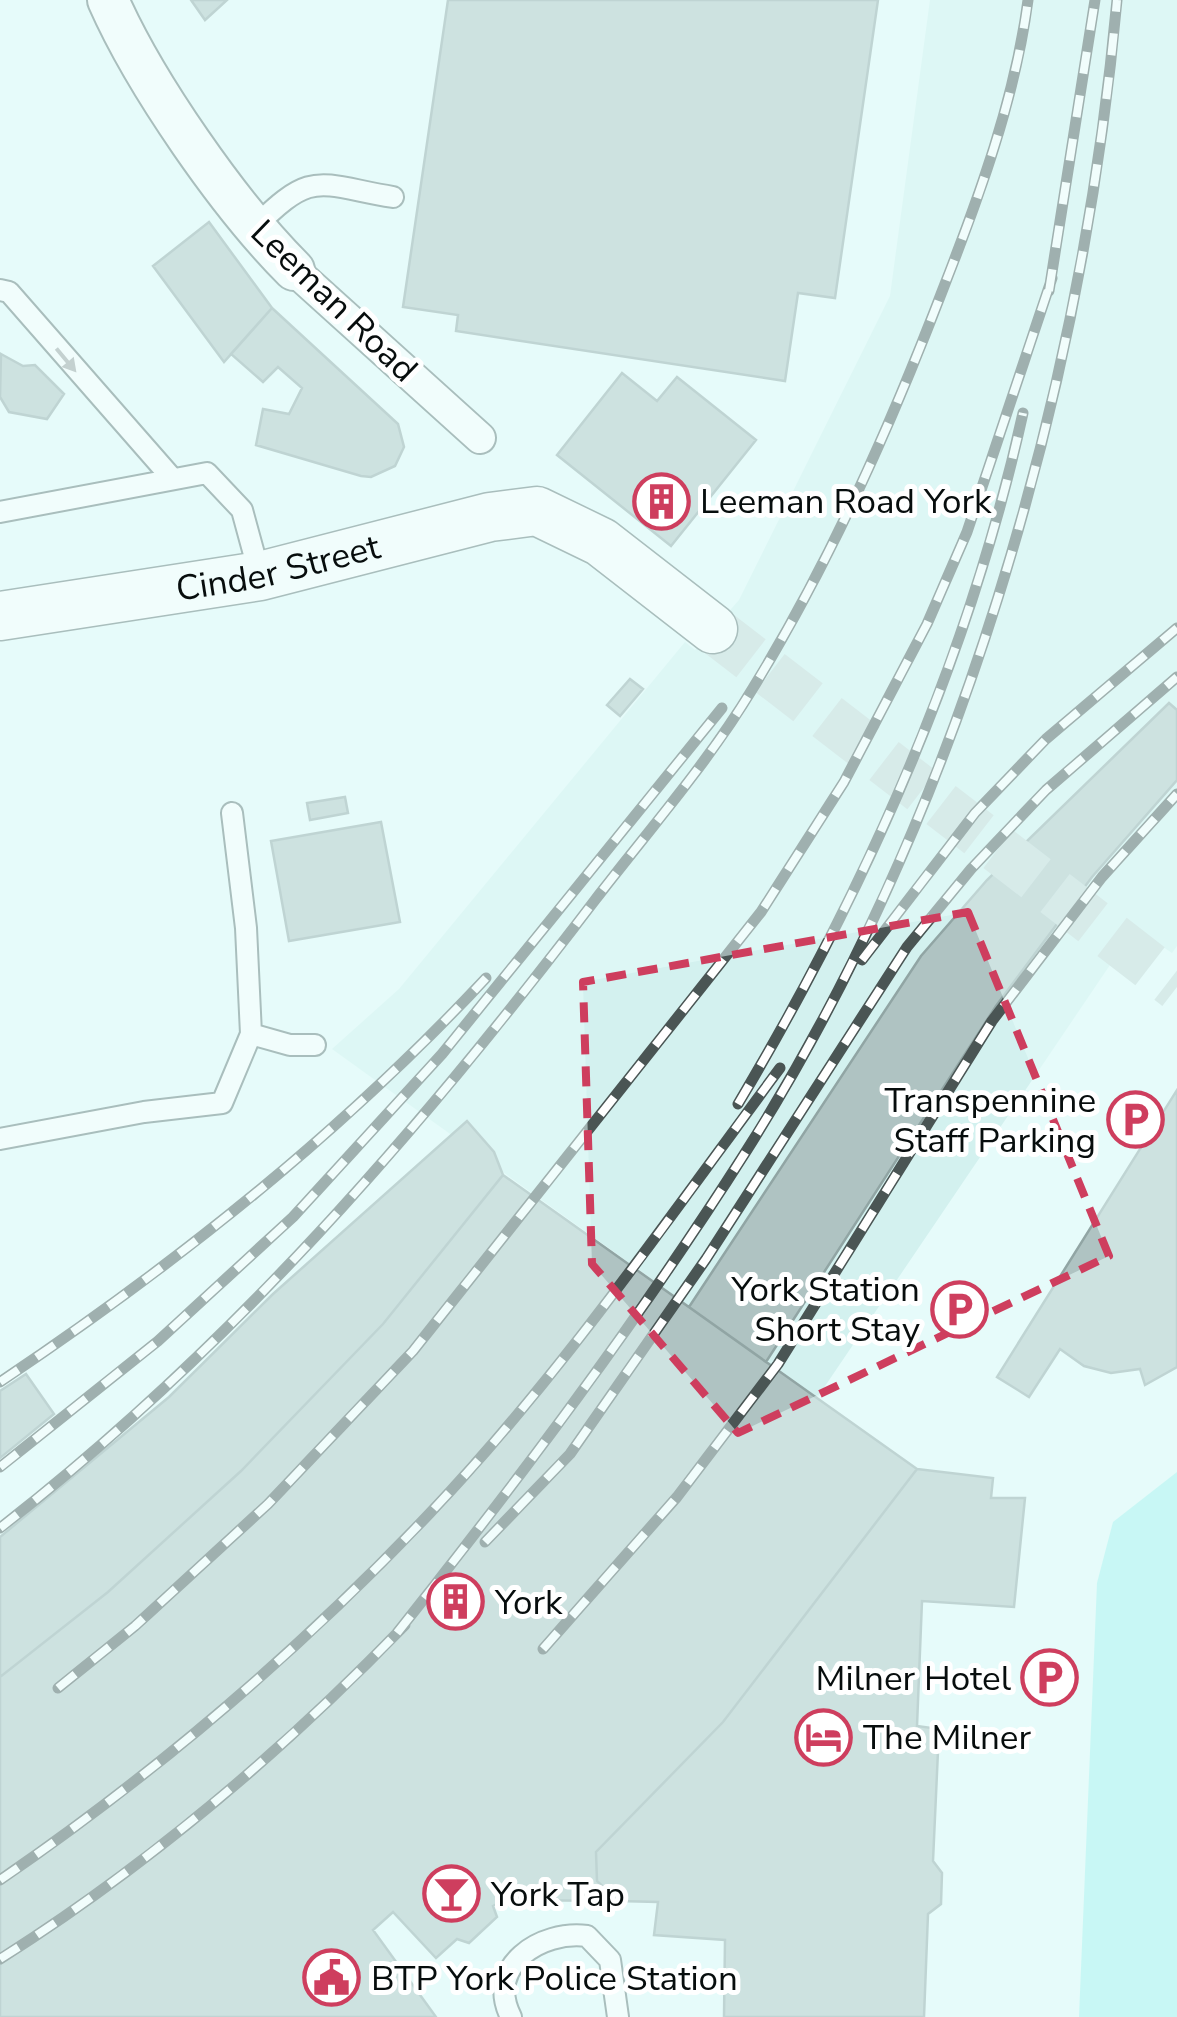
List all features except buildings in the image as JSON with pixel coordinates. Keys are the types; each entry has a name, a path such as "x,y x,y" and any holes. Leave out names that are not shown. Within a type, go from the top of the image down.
{"street":[{"name":"Leeman Road","path":"108,0 160,94 254,228 294,270 480,438"},
{"name":"Cinder Street","path":"0,616 260,576 516,512 553,516 623,558 713,629"}],"lane":[{"path":"254,228 296,188 311,184 393,197"},
{"path":"0,290 9,292 170,477"},
{"path":"0,512 207,473 242,510 260,576"},
{"path":"0,1139 144,1112 222,1104 250,1034 246,928 232,813"},
{"path":"250,1034 290,1045 314,1046"},
{"path":"511,2017 502,1989 506,1971 521,1955 564,1933 587,1936 600,1945 615,1982 618,2017"}],"highlighted area":[{"path":"968,912 1109,1256 738,1433 592,1264 583,982"}],"shaded area":[{"path":"930,0 1177,0 1177,946 1172,953 1135,928 817,1398 332,1049 399,989 685,642 695,650 739,600 890,296"},
{"path":"1177,1472 1177,2017 1079,2017 1097,1583 1113,1522"}],"tunnel":[{"path":"713,629 1177,987"}],"railway":[{"path":"0,1528 166,1386 318,1234 460,1071 717,743 808,592 880,443 923,341 994,147 1014,74 1028,0"},
{"path":"1049,291 1095,0"},
{"path":"397,1633 577,1398 705,1215 821,1023 888,886 947,744 998,598 1040,450 1074,299 1099,149 1117,0"},
{"path":"58,1688 135,1626 268,1504 413,1351 761,912 844,782 927,624 967,532 1052,278"},
{"path":"738,1104 828,941 908,770 974,594 1023,413"},
{"path":"862,960 975,813 1046,739 1177,628"},
{"path":"485,1542 570,1454 706,1259 907,947 971,869 1046,790 1177,677"},
{"path":"0,1467 158,1341 293,1217 442,1054 722,708"},
{"path":"543,1649 677,1497 778,1364 992,1021 1102,877 1177,794"},
{"path":"0,1382 130,1291 255,1194 373,1090 486,978"},
{"path":"0,1880 115,1796 225,1708 330,1613 430,1513 568,1352 780,1068"},
{"path":"0,1959 108,1885 212,1804 311,1717 405,1625"}],"place":[{"name":"Leeman Road York","path":"661,501"},
{"name":"Transpennine Staff Parking","path":"1135,1120"},
{"name":"York Station Short Stay","path":"959,1309"},
{"name":"York","path":"456,1602"},
{"name":"Milner Hotel","path":"1050,1678"},
{"name":"The Milner","path":"824,1737"},
{"name":"York Tap","path":"452,1894"},
{"name":"BTP York Police Station","path":"332,1978"}]}
